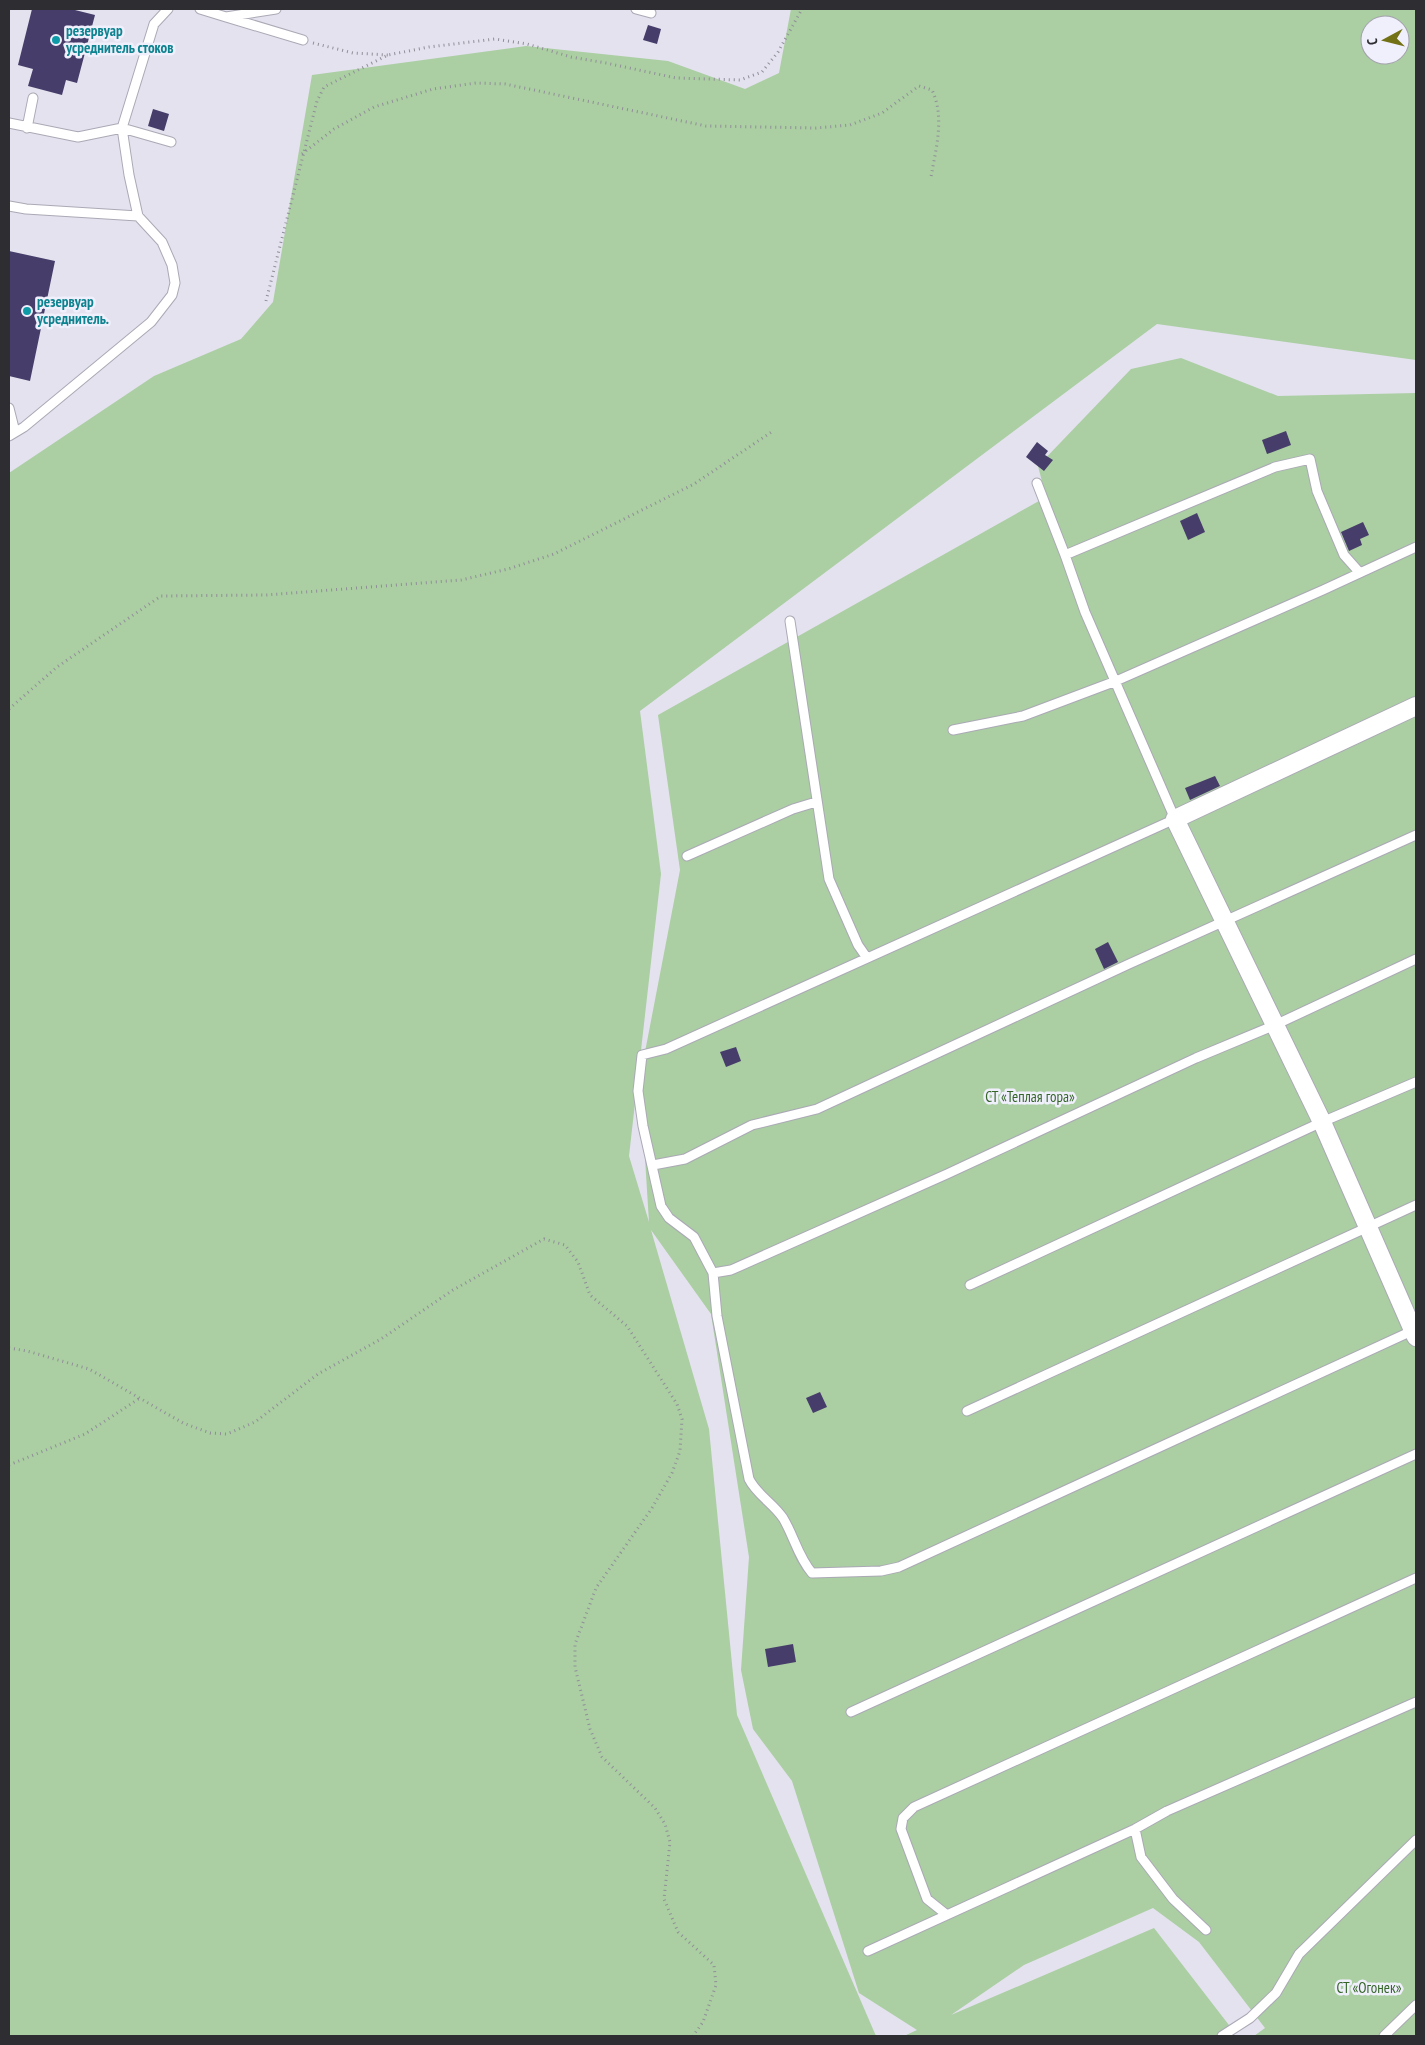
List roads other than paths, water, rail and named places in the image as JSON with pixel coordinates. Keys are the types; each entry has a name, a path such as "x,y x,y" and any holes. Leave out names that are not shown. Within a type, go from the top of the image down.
{"street":[{"path":"1415,1332 1322,1122 1175,819 1416,706"}],"lane":[{"path":"9,408 12,434 24,427 150,322 172,295 175,283 172,265 162,242 138,216 129,175 122,128 154,24 168,9"},
{"path":"200,9 302,40"},
{"path":"226,16 276,9"},
{"path":"636,9 651,13"},
{"path":"26,128 33,98"},
{"path":"9,124 78,137 122,128 171,142"},
{"path":"9,206 26,210 138,216"},
{"path":"1065,556 1275,467 1310,459 1317,491 1344,556 1360,573"},
{"path":"1037,483 1085,612 1175,819 666,1049 642,1055 638,1091 643,1126 661,1206 668,1218 694,1237 713,1272 718,1316 749,1479 754,1488 783,1518 803,1563 812,1573 882,1571 899,1567 1415,1332"},
{"path":"953,730 1023,716 1116,680 1416,547"},
{"path":"790,621 829,879 858,945 867,958"},
{"path":"686,856 793,809 816,802"},
{"path":"653,1165 685,1160 752,1125 817,1109 1129,964 1416,835"},
{"path":"713,1272 732,1270 947,1174 1196,1058 1275,1025 1416,959"},
{"path":"970,1285 1322,1122 1416,1082"},
{"path":"967,1411 1416,1205"},
{"path":"851,1712 1416,1454"},
{"path":"947,1915 927,1900 900,1829 903,1818 914,1807 1416,1578"},
{"path":"868,1950 1135,1829 1167,1811 1416,1702"},
{"path":"1135,1829 1141,1856 1173,1899 1206,1930"},
{"path":"1222,2036 1250,2018 1276,1993 1299,1954 1416,1840"},
{"path":"1384,2036 1416,2005"}],"place":[{"name":"резервуар усреднитель стоков","path":"56,40"},
{"name":"резервуар усреднитель.","path":"27,311"}],"park label":[{"name":"СТ «Теплая гора»","path":"1030,1097"},
{"name":"СТ «Огонек»","path":"1369,1988"}]}
